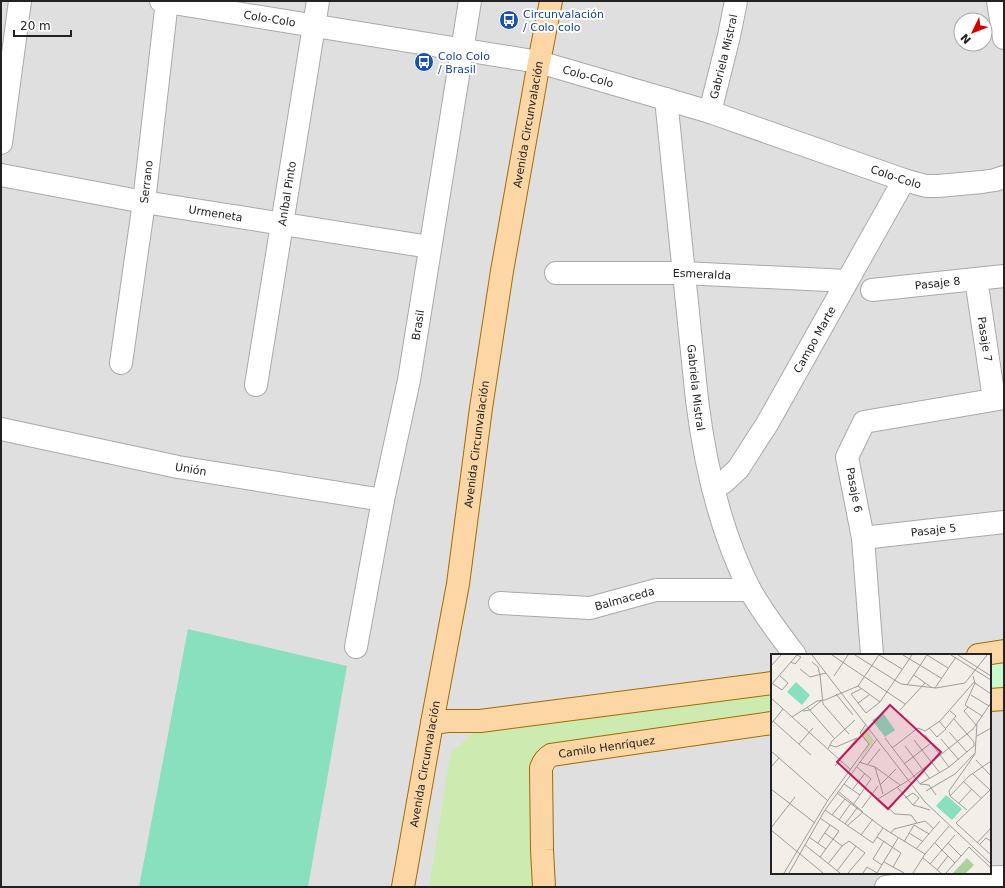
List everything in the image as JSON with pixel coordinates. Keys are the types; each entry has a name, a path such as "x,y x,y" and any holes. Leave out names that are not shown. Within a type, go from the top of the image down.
{"main road":[{"name":"Avenida Circunvalación","path":"404,887 432,723 458,584 481,408 502,271 551,1"},
{"path":"984,654 1004,651"},
{"path":"432,723 480,720 771,683"},
{"path":"991,700 1004,699"},
{"name":"Camilo Henríquez","path":"544,887 541,768 544,761 548,757 551,755 771,723"}],"street":[{"path":"1,143 20,1"},
{"name":"Colo-Colo","path":"165,1 539,62 710,112 904,180 926,186 982,182 1004,177"},
{"name":"Serrano","path":"121,363 144,202 165,1"},
{"name":"Aníbal Pinto","path":"256,385 318,1"},
{"name":"Brasil","path":"356,647 383,500 409,380 470,1"},
{"name":"Gabriela Mistral","path":"710,112 736,1"},
{"path":"998,1 1004,38"},
{"name":"Gabriela Mistral","path":"666,99 700,430 713,488 726,531 750,590 765,614 794,654"},
{"name":"Urmeneta","path":"1,175 144,202 430,248"},
{"name":"Campo Marte","path":"713,488 731,476 746,458 786,392 904,180"},
{"name":"Esmeralda","path":"556,273 683,273 847,281"},
{"name":"Pasaje 8","path":"872,290 1004,276"},
{"name":"Pasaje 7","path":"976,279 999,399"},
{"name":"Pasaje 6","path":"872,654 863,538 847,457 864,422 999,399"},
{"name":"Unión","path":"1,429 178,467 383,500"},
{"name":"Pasaje 5","path":"863,538 1004,522"},
{"name":"Balmaceda","path":"500,603 590,608 656,590 750,590"},
{"path":"886,887 961,879 1004,877"}],"shaded area":[{"path":"1,1 1004,1 1004,887 1,887"}],"green space":[{"path":"188,629 347,666 308,887 139,887"},
{"path":"1004,663 1004,689 991,691 991,665"},
{"path":"771,688 771,719 548,751 539,887 429,887 451,750 460,745 482,724"}],"place":[{"name":"Circunvalación / Colo colo","path":"509,20"},
{"name":"Colo Colo / Brasil","path":"424,62"}]}
